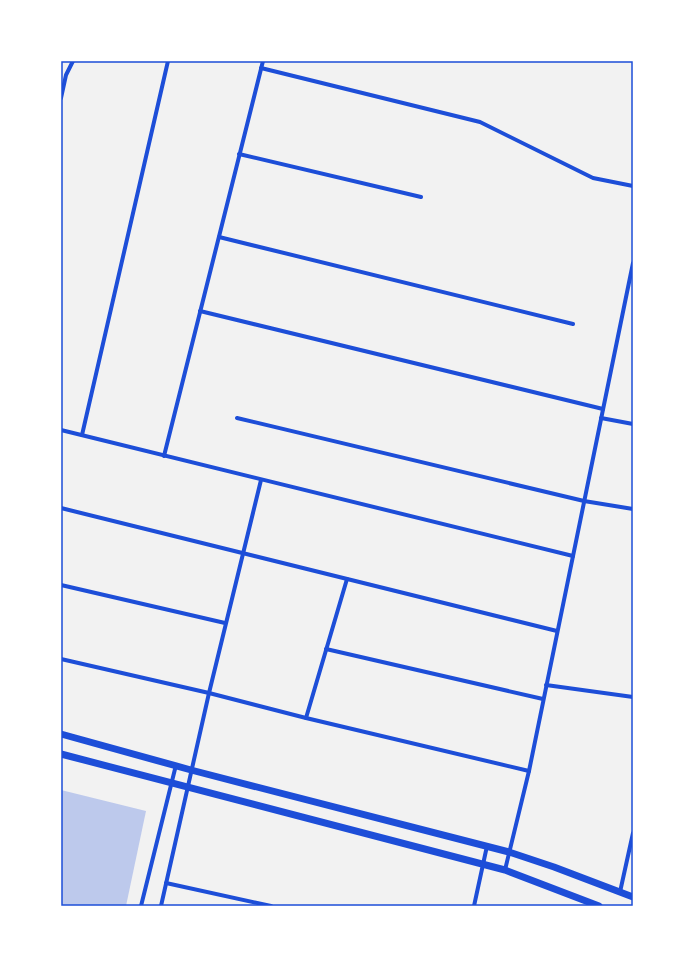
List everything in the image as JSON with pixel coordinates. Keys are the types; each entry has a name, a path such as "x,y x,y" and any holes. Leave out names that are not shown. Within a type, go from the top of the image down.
{"street":[{"path":"61,98 66,75 73,61"},
{"path":"82,435 168,61"},
{"path":"164,456 262,61"},
{"path":"261,68 480,122 593,178 633,186"},
{"path":"239,154 421,197"},
{"path":"219,237 573,324"},
{"path":"506,870 573,556 633,263"},
{"path":"200,311 603,409"},
{"path":"238,418 584,501 633,509"},
{"path":"601,418 633,424"},
{"path":"61,430 573,556"},
{"path":"161,906 225,623 261,480"},
{"path":"61,508 557,631"},
{"path":"306,718 347,579"},
{"path":"61,585 225,623"},
{"path":"326,649 543,699"},
{"path":"61,659 209,693 306,718 528,771"},
{"path":"546,685 633,697"},
{"path":"61,734 191,770 509,852 554,867 633,897"},
{"path":"61,754 506,870 599,906"},
{"path":"141,906 176,765"},
{"path":"620,892 633,832"},
{"path":"474,906 487,846"},
{"path":"166,883 271,906"}],"building":[{"path":"61,790 146,811 126,906 61,906"}]}
